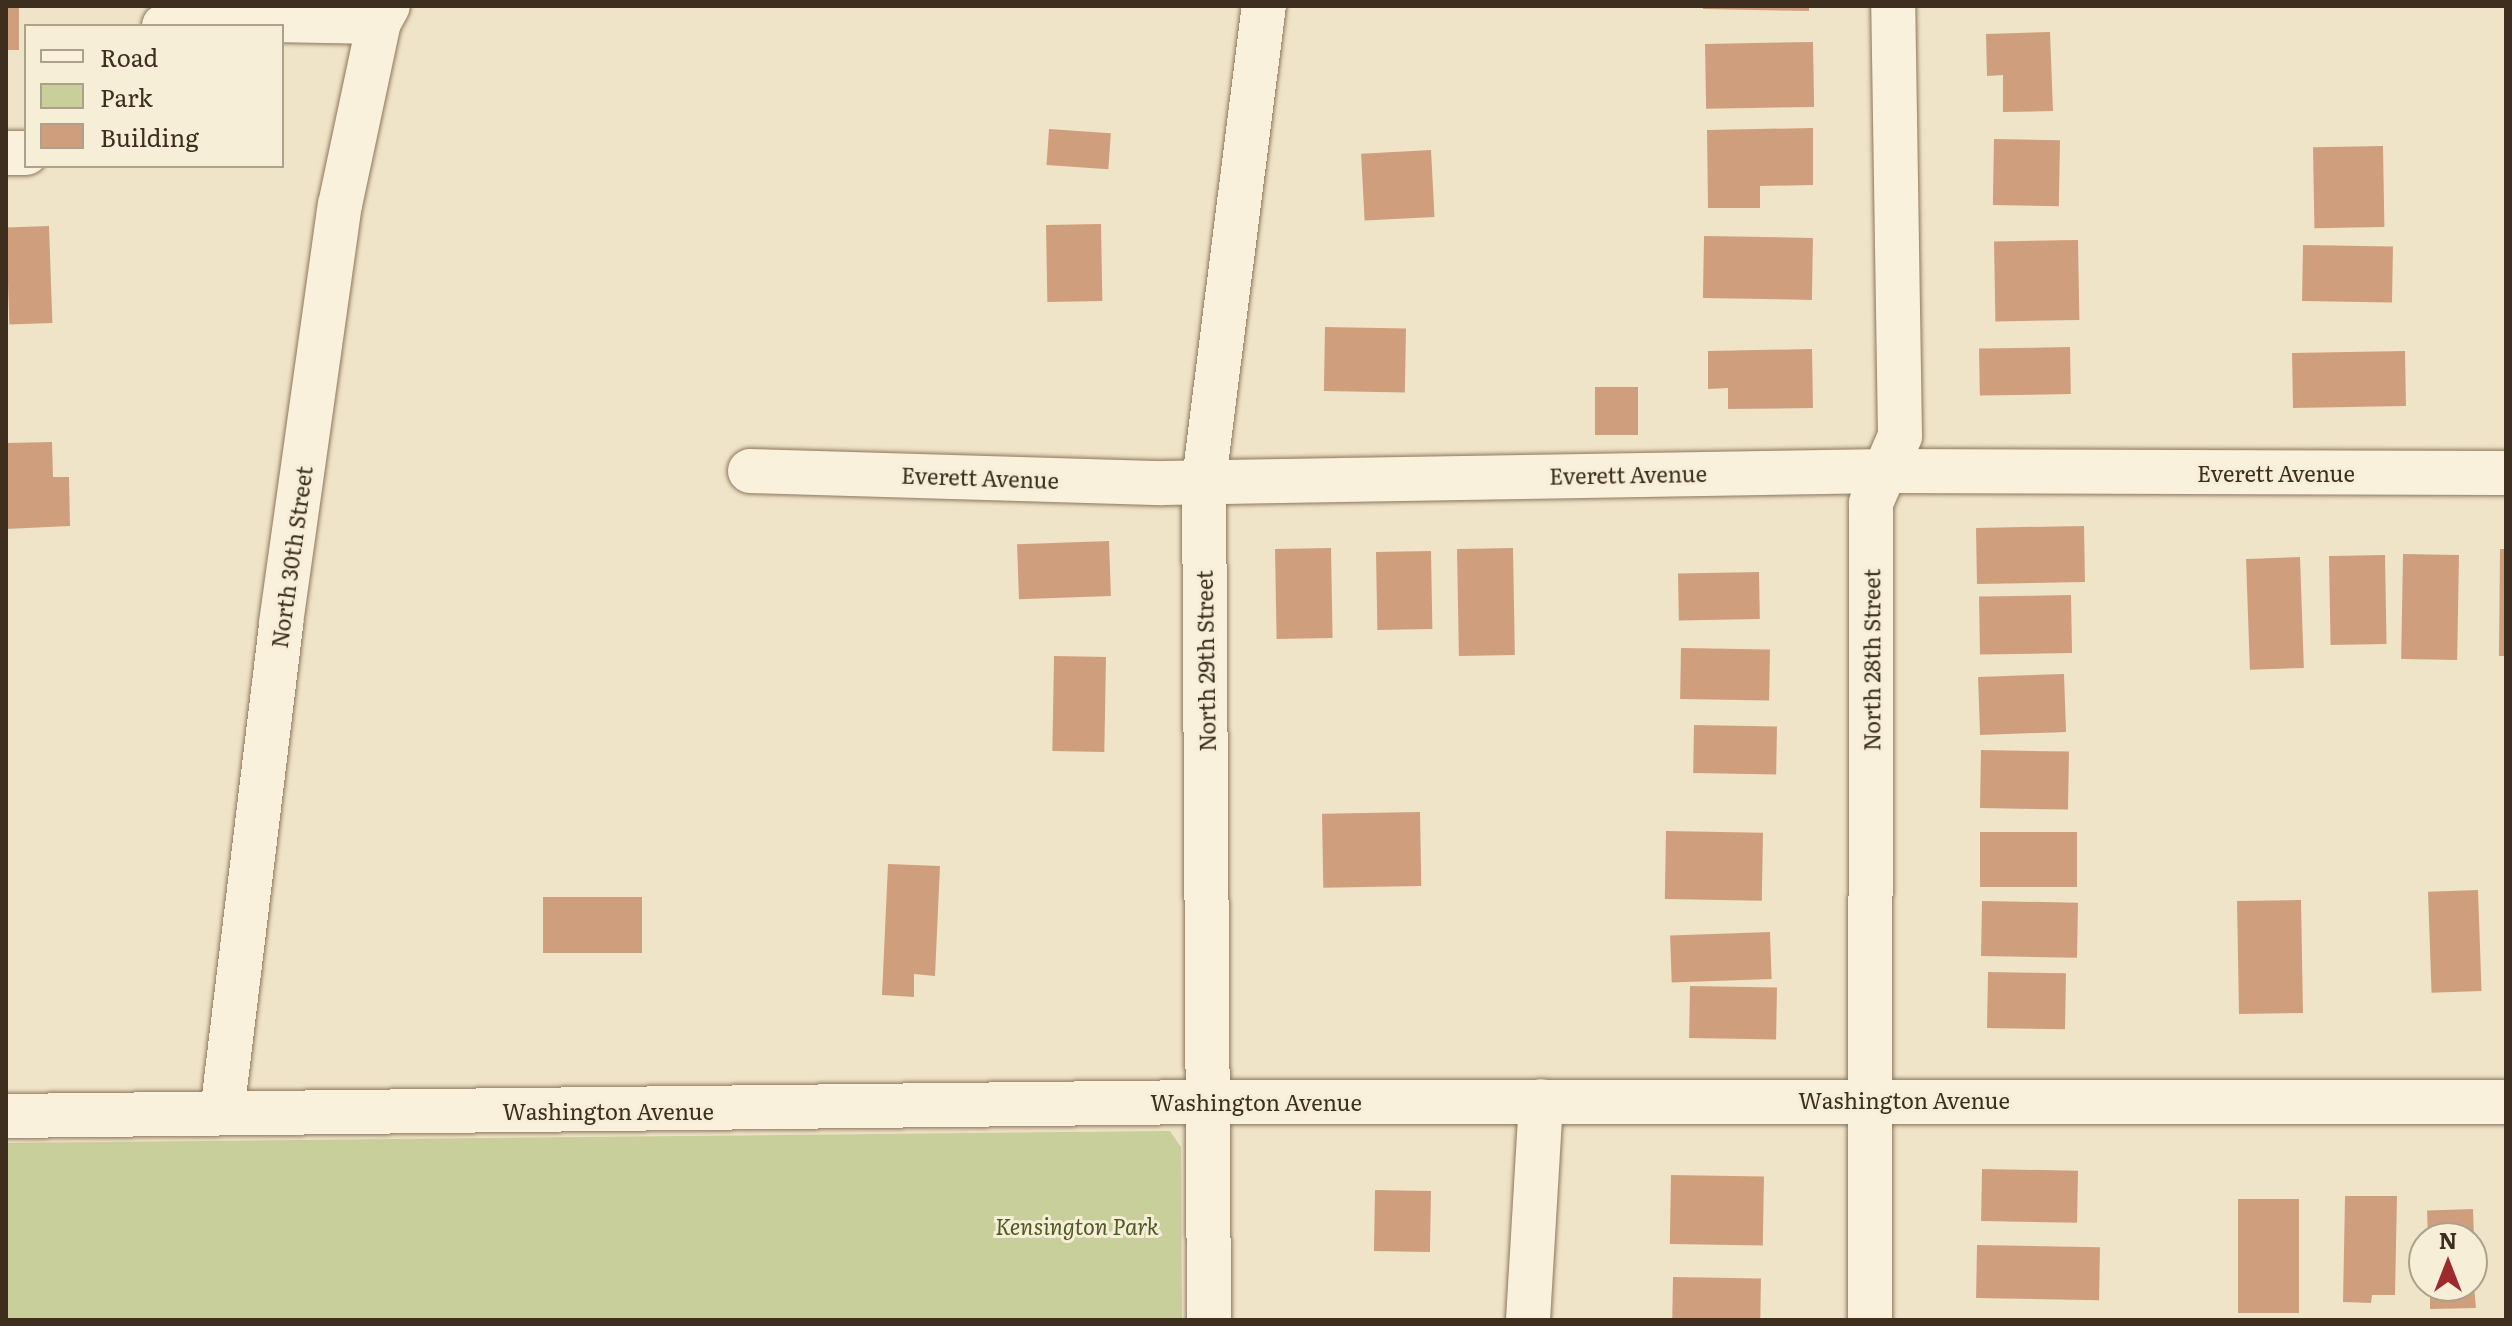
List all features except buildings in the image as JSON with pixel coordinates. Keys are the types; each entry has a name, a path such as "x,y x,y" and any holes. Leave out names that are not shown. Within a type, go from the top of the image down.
{"street":[{"name":"North 29th Street","path":"1209,1320 1204,480 1264,6"},
{"name":"North 28th Street","path":"1870,1320 1871,503 1900,436 1893,6"},
{"path":"179,24 217,19 384,14"},
{"name":"North 30th Street","path":"222,1113 281,623 340,205 384,14"},
{"name":"Everett Avenue","path":"750,471 1204,480 1886,471 2506,473"},
{"path":"1528,1320 1541,1101"},
{"name":"Washington Avenue","path":"6,1116 1209,1102 2506,1102"}],"green space":[{"name":"Kensington Park","path":"1170,1131 1181,1147 1182,1320 6,1320 6,1143"}]}
